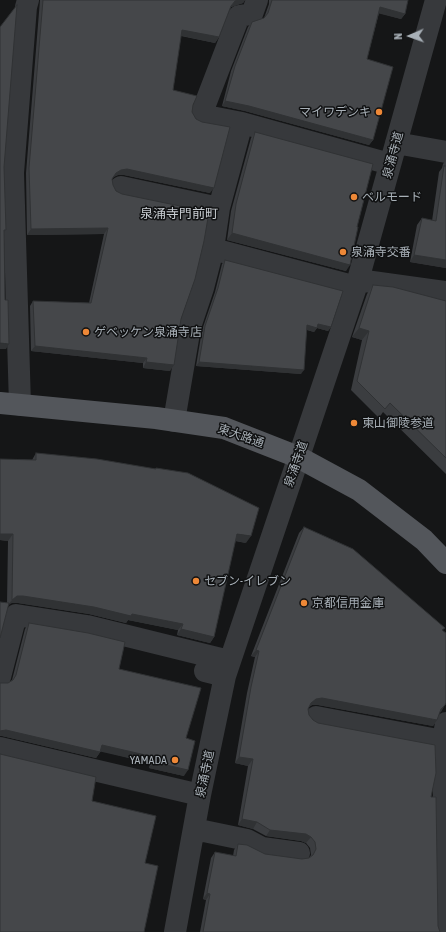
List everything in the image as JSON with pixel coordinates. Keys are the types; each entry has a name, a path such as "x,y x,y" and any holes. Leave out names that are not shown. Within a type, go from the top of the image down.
{"main road":[{"name":"東大路通","path":"10,404 156,418 224,428 298,457 358,490 424,540 446,562"}],"street":[{"path":"10,404 13,173 26,7 28,0"},
{"path":"257,0 252,14 239,16 201,115 242,123 390,164"},
{"name":"泉涌寺道","path":"175,932 200,795 220,670 298,457 357,284 436,0"},
{"path":"174,421 190,327 203,288 213,249 219,208 242,123"},
{"path":"396,143 446,152"},
{"path":"121,187 219,208"},
{"path":"213,249 357,284 446,292"},
{"path":"0,677 16,615 87,626 220,670"},
{"path":"316,717 444,732 446,932"},
{"path":"0,749 200,795"},
{"path":"194,829 247,840 262,848 299,853"}],"building":[{"path":"43,0 238,0 231,6 219,37 182,30 173,90 197,96 192,112 196,119 202,122 230,127 214,188 127,169 116,173 112,179 116,191 122,194 209,212 195,279 181,319 174,365 146,362 147,358 35,346 33,301 91,303 108,228 31,229 29,168"},
{"path":"272,0 408,0 405,14 380,7 367,59 393,67 373,140 249,106 225,101 235,66 252,22 264,18 268,13"},
{"path":"17,5 4,167 6,230 4,230 5,300 8,300 9,344 0,343 0,27"},
{"path":"255,132 373,164 357,227 350,265 232,233 236,204"},
{"path":"444,166 446,166 446,260 414,255 422,218 436,221"},
{"path":"225,260 343,291 331,327 318,324 317,328 307,325 304,370 199,362 205,326 218,288"},
{"path":"373,285 393,287 446,301 446,458 390,403 385,409 357,381 369,331 359,328"},
{"path":"36,453 97,459 188,473 259,508 251,536 237,534 214,637 181,629 183,624 132,614 131,616 94,607 23,596 17,596 12,600 13,534 0,534 0,459 36,460"},
{"path":"304,527 353,549 445,628 442,630 446,633 446,703 441,709 437,720 322,698 316,699 311,703 308,709 309,715 318,723 435,745 436,773 431,797 436,797 438,926 440,932 203,932 210,894 207,893 215,852 236,856 238,844 247,845 265,854 302,859 309,858 313,855 316,849 315,842 306,834 270,830 257,822 242,819 253,759 239,757 259,651 256,650"},
{"path":"0,602 9,603 0,638"},
{"path":"29,623 88,633 125,642 119,669 201,688 186,738 195,741 188,770 153,762 154,757 102,745 100,752 6,730 0,731 0,683 8,683 13,680 16,675"},
{"path":"0,754 96,777 92,801 156,816 145,863 158,866 144,932 0,932"}],"place":[{"name":"マイワデンキ","path":"379,112"},
{"name":"ベルモード","path":"354,197"},
{"name":"泉涌寺交番","path":"343,252"},
{"name":"ゲベッケン泉涌寺店","path":"86,332"},
{"name":"東山御陵参道","path":"354,423"},
{"name":"セブン-イレブン","path":"196,581"},
{"name":"京都信用金庫","path":"304,603"},
{"name":"YAMADA","path":"175,760"}],"district":[{"name":"泉涌寺門前町","path":"179,214"}]}
